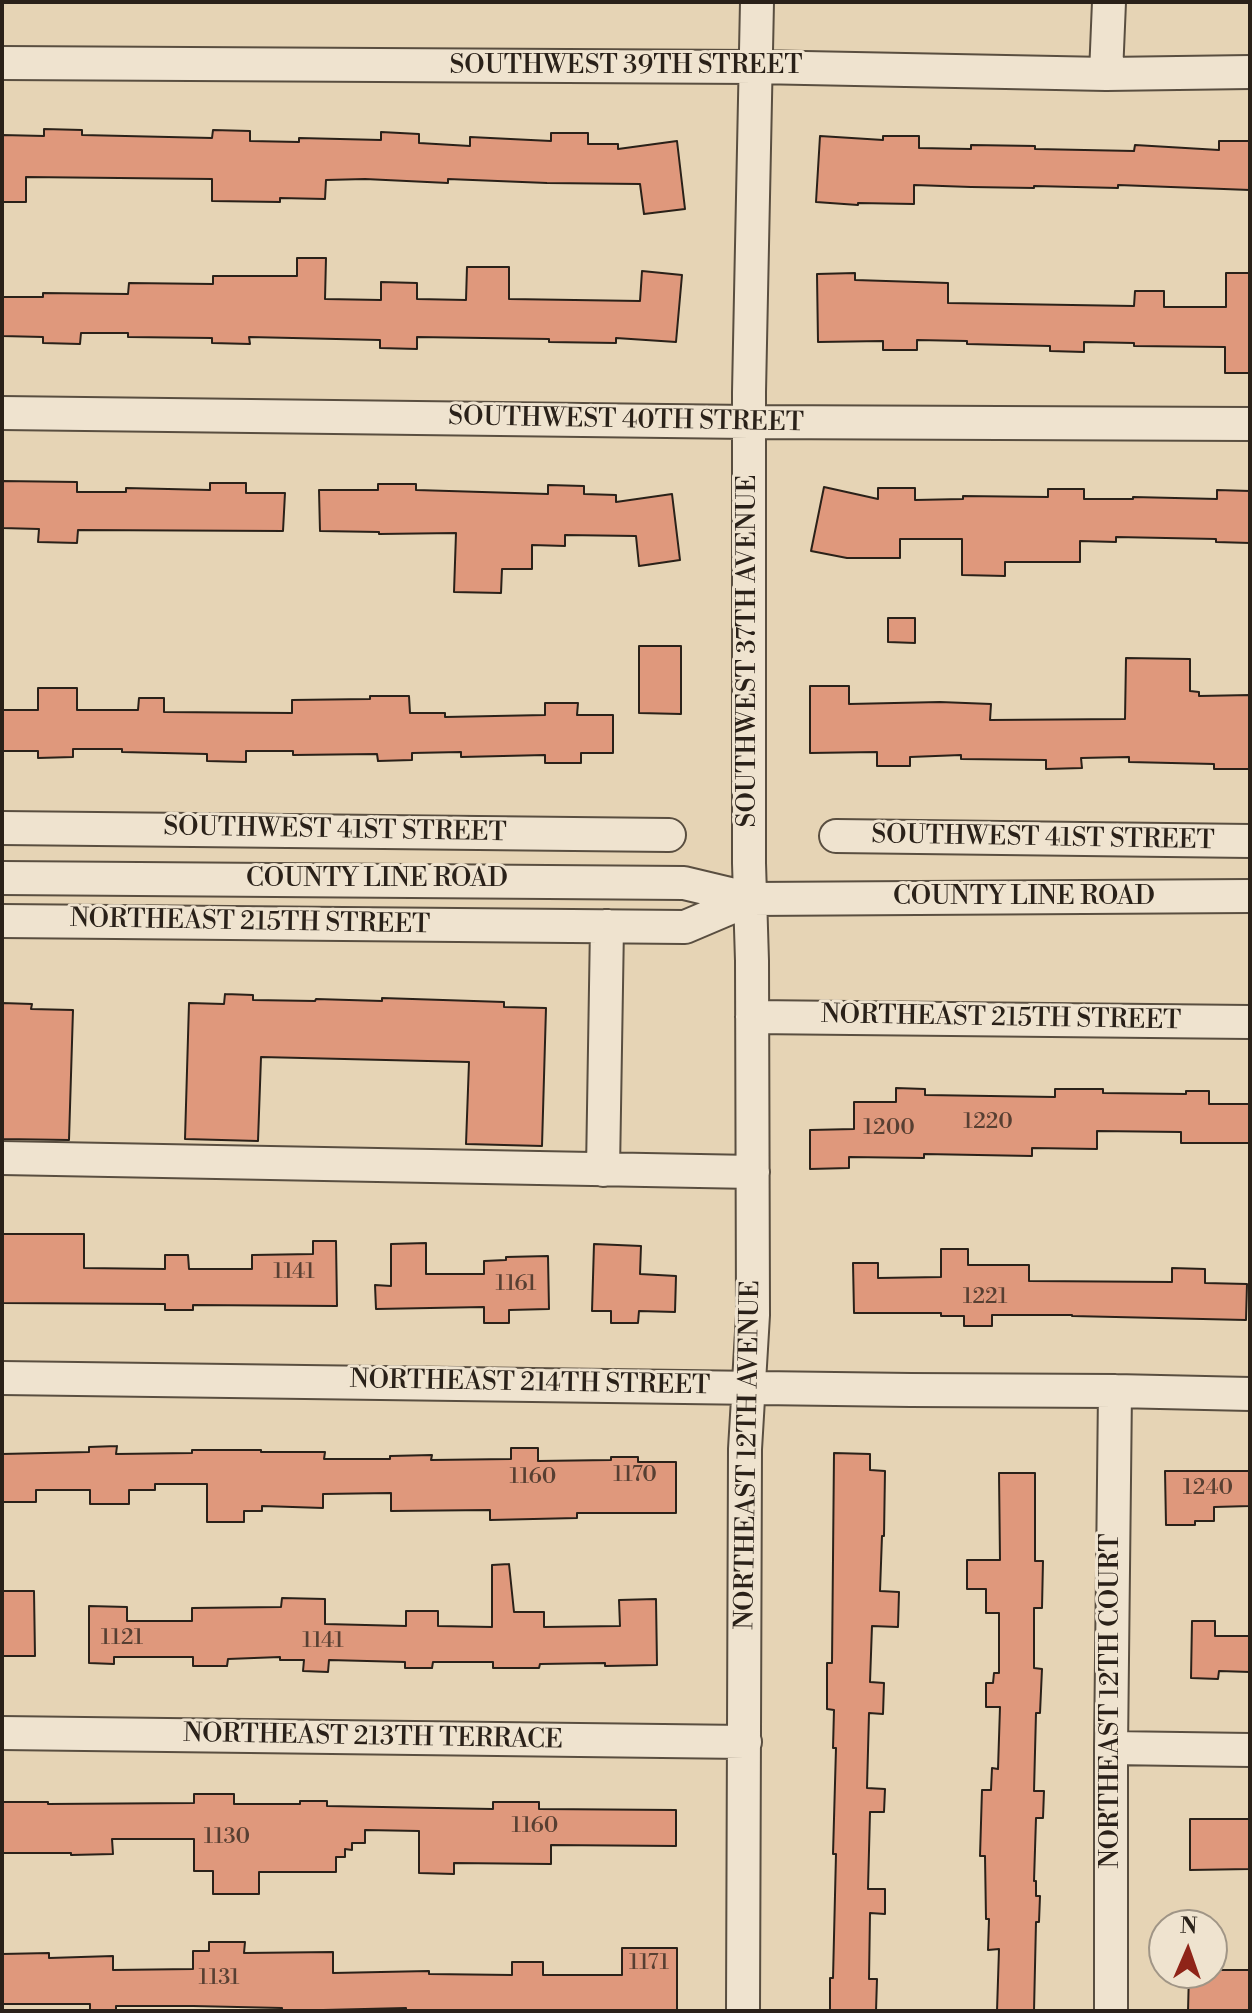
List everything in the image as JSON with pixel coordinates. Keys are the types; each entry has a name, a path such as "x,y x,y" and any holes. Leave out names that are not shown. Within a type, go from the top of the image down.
{"street":[{"name":"SOUTHWEST 37TH AVENUE","path":"751,899 749,422 757,2"},
{"path":"1106,74 1109,2"},
{"name":"SOUTHWEST 39TH STREET","path":"2,63 755,67 1106,74 1250,72"},
{"name":"SOUTHWEST 40TH STREET","path":"2,413 749,422 1250,424"},
{"name":"SOUTHWEST 41ST STREET","path":"2,828 669,835"},
{"name":"SOUTHWEST 41ST STREET","path":"836,836 1250,841"},
{"name":"COUNTY LINE ROAD","path":"2,878 684,883 751,899 1250,896"},
{"name":"COUNTY LINE ROAD","path":"497,926 685,927 751,899"},
{"name":"NORTHEAST 12TH AVENUE","path":"743,2011 745,1465 753,1315 751,899"},
{"name":"NORTHEAST 215TH STREET","path":"2,921 497,926"},
{"path":"603,1170 607,926"},
{"name":"NORTHEAST 215TH STREET","path":"752,1017 1250,1022"},
{"path":"2,1158 753,1172"},
{"name":"NORTHEAST 214TH STREET","path":"2,1378 1250,1394"},
{"name":"NORTHEAST 12TH COURT","path":"1111,2011 1115,1391"},
{"name":"NORTHEAST 213TH TERRACE","path":"2,1733 745,1742"},
{"path":"1111,1748 1250,1750"}],"building":[{"path":"44,129 82,130 82,135 212,138 213,130 250,131 250,141 299,142 299,138 381,140 381,132 419,134 419,143 470,146 470,137 551,141 551,133 588,133 588,144 618,144 618,149 677,141 685,209 644,214 640,184 448,179 448,183 326,180 325,199 280,198 280,202 212,201 212,179 26,177 26,202 2,202 2,135 44,136"},
{"path":"820,136 883,140 883,136 919,136 919,148 971,149 971,145 1134,151 1135,145 1219,150 1219,141 1250,141 1250,190 1118,185 1118,188 1034,188 914,185 914,204 816,202"},
{"path":"297,258 326,258 325,299 381,300 381,282 417,283 417,299 466,300 467,267 509,267 509,299 640,301 642,271 682,275 676,342 616,338 616,343 417,337 417,349 380,348 380,340 249,337 250,344 212,343 212,338 81,333 80,344 43,343 43,337 2,336 2,297 43,297 43,293 128,294 129,283 213,284 213,276 297,276"},
{"path":"855,273 855,280 948,283 948,303 1134,306 1135,291 1164,291 1164,307 1226,307 1226,273 1250,273 1250,373 1225,373 1225,347 1084,342 1084,352 1050,351 1050,346 917,340 917,350 883,350 883,341 818,342 817,274"},
{"path":"2,481 77,482 77,492 126,492 126,488 210,490 210,483 246,483 246,493 285,493 283,531 78,530 77,543 38,542 39,529 2,528"},
{"path":"378,484 416,484 416,490 548,494 548,485 584,486 584,494 616,495 616,502 672,494 680,560 639,566 636,536 565,535 565,546 532,545 532,569 502,569 501,593 454,592 456,533 320,531 319,490 378,490"},
{"path":"824,487 878,499 878,488 915,488 915,500 963,499 963,496 1048,497 1048,489 1084,489 1084,499 1217,499 1217,490 1250,491 1250,543 1216,542 1216,539 1116,537 1116,542 1080,541 1080,562 1005,562 1005,576 962,575 962,539 900,539 900,558 847,558 811,551"},
{"path":"888,618 915,618 915,643 888,642"},
{"path":"639,646 681,646 681,714 639,713"},
{"path":"1126,658 1190,659 1190,691 1199,692 1199,696 1250,695 1250,769 1214,769 1214,764 1129,762 1129,757 1081,758 1082,768 1046,769 1046,760 961,759 961,755 910,757 910,766 877,766 877,752 810,753 810,686 849,686 849,704 991,704 990,720 1125,719"},
{"path":"38,688 77,688 77,710 138,710 139,698 164,698 164,712 292,713 292,700 409,696 410,713 445,713 445,717 545,715 545,703 578,703 577,715 613,715 613,753 581,753 581,763 545,763 545,755 461,757 461,752 412,753 412,760 378,761 377,754 293,755 293,751 246,751 246,762 207,761 207,754 122,752 122,749 73,749 73,757 38,758 38,751 2,751 2,710 38,710"},
{"path":"225,994 253,995 253,1000 382,1001 382,998 504,1002 504,1007 546,1008 542,1146 466,1144 469,1062 261,1057 258,1141 185,1139 189,1003 224,1004"},
{"path":"2,1003 32,1004 31,1009 73,1010 69,1140 2,1139"},
{"path":"896,1088 925,1089 925,1095 1055,1097 1055,1089 1103,1089 1103,1093 1186,1094 1186,1091 1209,1091 1209,1104 1250,1104 1250,1143 1181,1143 1181,1132 1097,1131 1097,1149 1032,1148 1032,1156 924,1154 924,1158 849,1157 849,1168 810,1169 810,1130 854,1129 854,1102 896,1102"},
{"path":"2,1234 84,1234 84,1268 165,1269 165,1255 188,1255 189,1269 252,1269 252,1255 313,1254 313,1241 336,1241 337,1306 193,1305 193,1310 165,1310 165,1304 2,1303"},
{"path":"426,1243 426,1274 484,1274 484,1261 548,1256 549,1309 509,1310 509,1323 484,1323 484,1307 376,1309 375,1285 391,1286 391,1244"},
{"path":"594,1244 641,1246 640,1274 676,1276 675,1312 639,1311 638,1323 611,1323 611,1311 592,1311"},
{"path":"941,1249 968,1249 968,1265 1029,1265 1029,1281 1172,1282 1172,1268 1205,1269 1205,1283 1247,1284 1246,1320 992,1315 992,1326 964,1326 964,1316 941,1316 941,1313 854,1313 853,1263 878,1263 878,1278 941,1277"},
{"path":"117,1446 116,1454 261,1450 325,1452 324,1459 390,1459 390,1456 432,1455 431,1460 511,1459 511,1448 538,1448 538,1461 638,1457 638,1462 676,1462 676,1513 577,1513 577,1518 490,1520 490,1510 391,1511 391,1493 323,1494 323,1508 262,1506 262,1511 244,1511 244,1522 207,1522 207,1484 155,1484 155,1490 129,1490 129,1504 90,1504 90,1490 36,1490 36,1502 2,1502 2,1454 89,1452 89,1447"},
{"path":"834,1453 870,1454 870,1470 885,1471 880,1591 899,1592 898,1627 872,1626 870,1682 884,1683 883,1714 869,1713 867,1788 885,1789 884,1812 870,1812 868,1889 885,1889 885,1914 870,1913 869,1979 877,1979 876,2011 830,2011 836,1854 833,1854 836,1748 833,1748 834,1710 827,1709 827,1663 832,1663"},
{"path":"1165,1471 1250,1471 1250,1506 1214,1507 1214,1521 1195,1521 1195,1525 1166,1525"},
{"path":"999,1473 1035,1473 1035,1561 1043,1561 1042,1608 1034,1608 1034,1668 1042,1669 1040,1713 1036,1713 1034,1791 1044,1791 1043,1818 1036,1818 1034,1881 1036,1896 1040,1896 1039,1922 1036,1922 1034,2011 997,2011 999,1949 988,1950 985,1856 980,1856 982,1790 991,1790 992,1768 998,1769 1000,1707 986,1707 986,1683 993,1683 994,1673 999,1673 999,1613 986,1613 986,1589 967,1589 967,1560 1000,1560"},
{"path":"509,1564 514,1612 544,1612 544,1627 620,1626 619,1600 656,1599 657,1665 540,1664 539,1668 493,1668 493,1662 433,1662 432,1668 405,1668 405,1662 329,1660 328,1672 303,1671 304,1660 280,1660 280,1657 228,1659 227,1666 193,1666 193,1657 114,1657 114,1664 89,1663 89,1606 127,1607 127,1621 192,1621 192,1608 281,1607 282,1598 325,1599 325,1624 406,1626 406,1611 438,1611 438,1626 492,1627 492,1565"},
{"path":"2,1591 34,1591 35,1656 2,1656"},
{"path":"1192,1621 1215,1621 1215,1636 1250,1636 1250,1672 1219,1671 1218,1679 1191,1678"},
{"path":"194,1794 234,1794 234,1804 327,1801 327,1806 493,1809 493,1802 539,1802 539,1809 676,1810 676,1846 551,1845 551,1864 454,1863 454,1874 419,1873 419,1831 365,1830 365,1843 352,1843 352,1850 345,1849 345,1857 336,1857 336,1872 259,1872 259,1894 213,1894 213,1871 194,1871 194,1839 112,1839 113,1854 2,1853 2,1802 194,1803"},
{"path":"1190,1819 1250,1819 1250,1869 1190,1870"},
{"path":"209,1942 245,1942 244,1953 333,1952 333,1973 429,1971 429,1974 512,1975 512,1962 543,1962 543,1975 622,1975 622,1948 677,1948 677,2011 406,2011 406,2008 282,2011 282,2008 116,2006 116,2011 90,2011 90,2004 2,2004 2,1954 49,1953 49,1958 113,1956 113,1970 193,1969 193,1951 209,1951"},
{"path":"1228,1970 1250,1970 1250,2011 1188,2011 1189,1989 1228,1989"}]}
